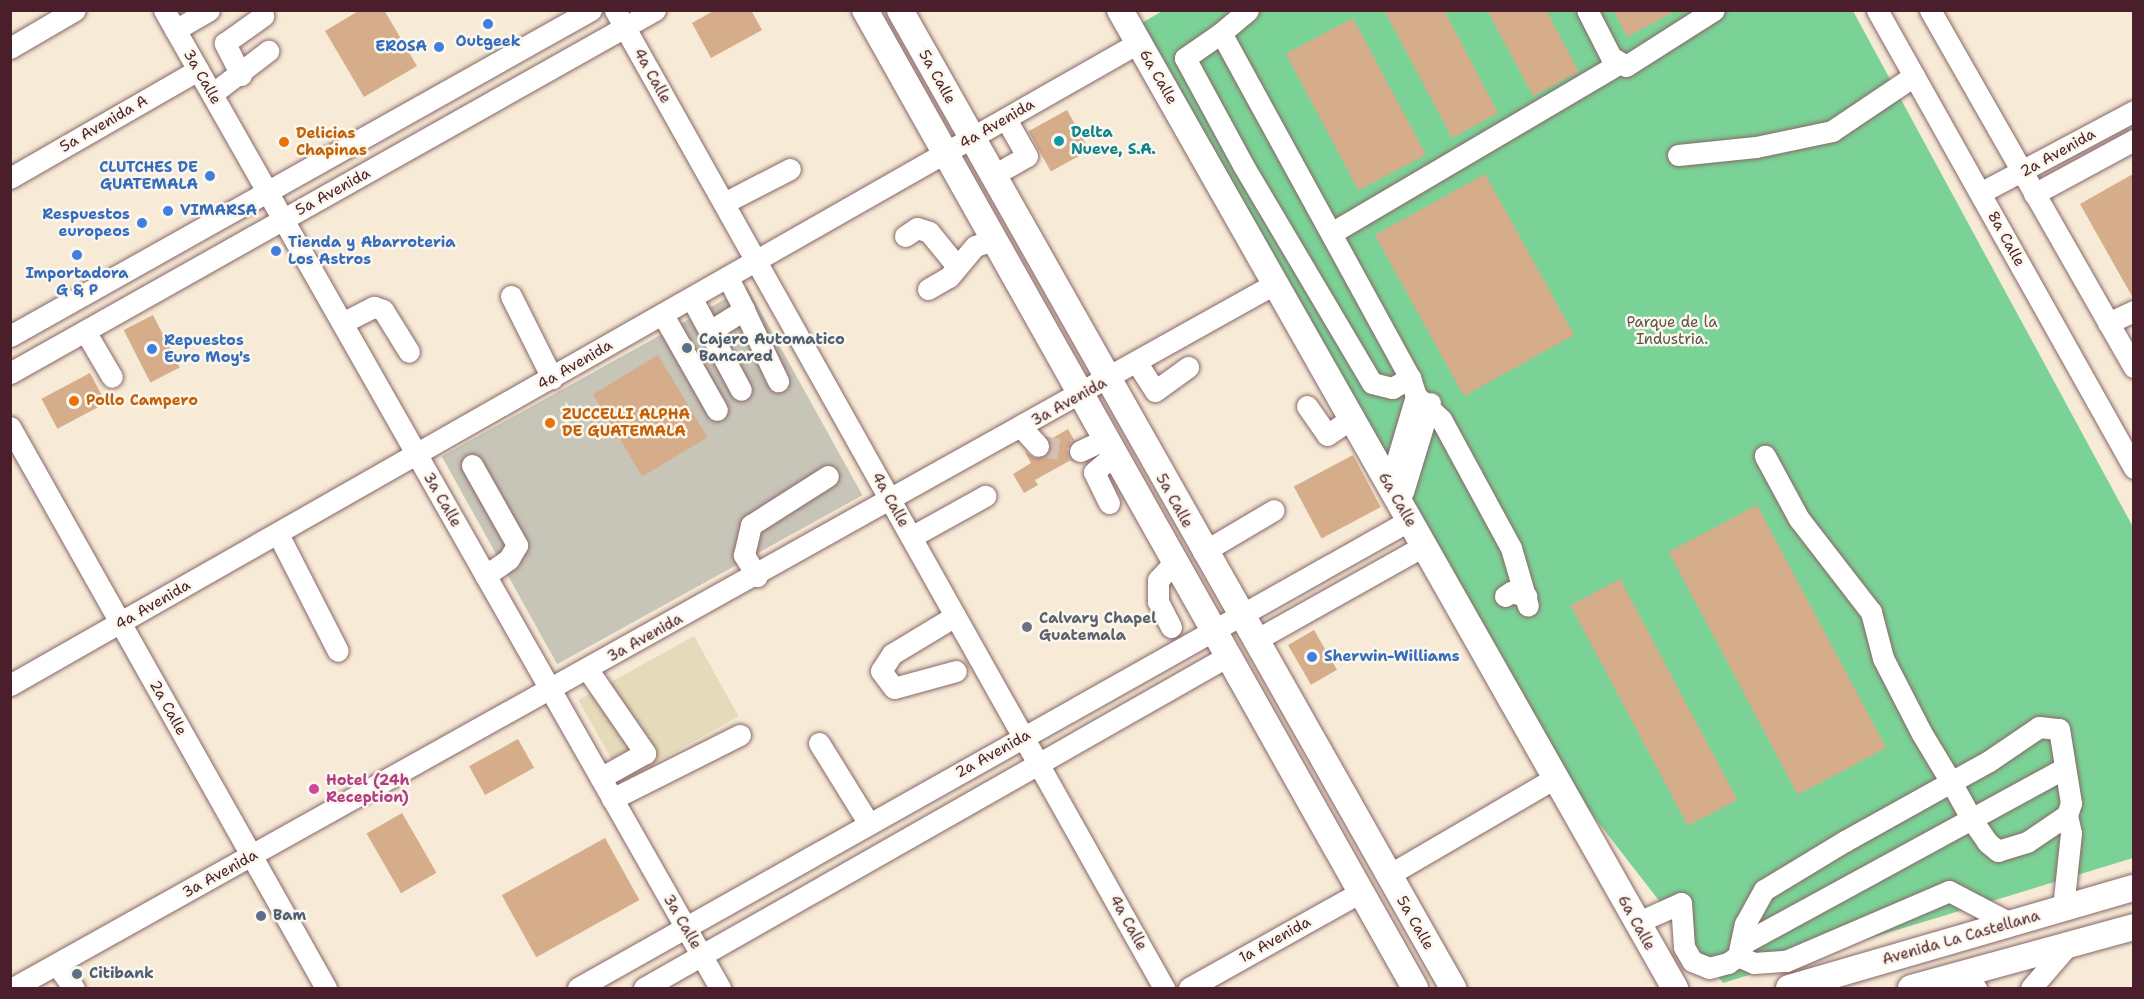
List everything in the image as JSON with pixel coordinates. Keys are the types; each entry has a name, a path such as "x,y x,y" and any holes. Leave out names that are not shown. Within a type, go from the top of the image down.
{"main road":[{"name":"5a Calle","path":"865,10 1415,988"},
{"name":"5a Calle","path":"900,10 1239,616 1453,988"},
{"name":"6a Calle","path":"1128,12 1138,43 1675,988"},
{"name":"Avenida La Castellana","path":"1789,988 2133,888"},
{"path":"1919,988 1970,981 2068,945 2133,927"},
{"path":"1957,938 1948,956 1956,970 1970,981"}],"street":[{"path":"10,48 75,10"},
{"name":"3a Calle","path":"164,10 720,988"},
{"path":"175,30 209,10"},
{"path":"10,336 591,10"},
{"name":"5a Avenida","path":"10,373 283,220 620,19 655,10"},
{"path":"1154,69 1185,58 1221,33 1248,10"},
{"path":"1587,10 1616,65"},
{"path":"1333,232 1616,65 1626,66 1649,55 1714,10"},
{"name":"8a Calle","path":"1877,10 2133,468"},
{"path":"1930,10 2133,367"},
{"path":"241,75 225,43 262,16"},
{"name":"4a Calle","path":"620,19 1164,988"},
{"path":"1221,33 1333,232 1419,392 1511,548 1520,599"},
{"name":"4a Avenida","path":"10,685 1138,43"},
{"path":"212,94 241,75 268,51"},
{"path":"1185,58 1281,233 1372,382 1419,392"},
{"name":"5a Avenida A","path":"10,177 198,70"},
{"path":"1678,155 1756,147 1832,131 1914,76"},
{"name":"2a Avenida","path":"1980,193 2022,173 2133,111"},
{"path":"992,176 1027,156 1006,119"},
{"name":"2a Avenida","path":"2034,194 2133,140"},
{"path":"724,203 790,169"},
{"path":"905,236 918,228 929,232 956,265"},
{"path":"184,239 200,267"},
{"path":"928,289 949,278 956,265 975,246 994,240"},
{"path":"728,278 778,381"},
{"name":"3a Avenida","path":"13,988 1082,395 1275,284"},
{"path":"511,296 552,378"},
{"path":"692,298 741,390"},
{"path":"342,323 374,307 383,310 409,352"},
{"path":"710,331 744,310"},
{"path":"2108,323 2133,311"},
{"path":"663,315 717,410"},
{"path":"85,331 112,377"},
{"path":"1137,363 1159,398 1188,367"},
{"path":"1399,504 1419,392"},
{"path":"1307,406 1327,435 1351,419"},
{"name":"2a Calle","path":"10,427 326,988"},
{"path":"1022,428 1038,446"},
{"path":"1080,451 1110,447"},
{"path":"1109,502 1094,472 1110,447"},
{"path":"1740,950 1745,924 1764,890 1951,782 2052,724 2059,729 2072,803 2067,815 2027,842 1998,850 1972,820 1951,782 1883,658 1871,612 1799,519 1765,456"},
{"path":"472,465 516,545 509,559 485,576"},
{"path":"757,576 744,555 751,525 828,476"},
{"path":"911,537 985,496"},
{"name":"2a Avenida","path":"578,988 1239,616 1399,504"},
{"path":"1203,552 1274,510"},
{"path":"278,534 338,651"},
{"path":"1254,641 1423,546"},
{"path":"1171,627 1158,601 1158,580 1175,562"},
{"path":"955,616 892,654 881,671 894,688 956,671"},
{"name":"2a Avenida","path":"644,988 1228,656"},
{"path":"588,670 645,753 600,778"},
{"path":"612,799 740,735"},
{"path":"819,743 869,824"},
{"path":"1636,923 1683,899 1684,947 1692,961 1716,968 1740,950 2065,768"},
{"path":"1387,876 1555,778"},
{"path":"2063,908 2071,833 2067,815"},
{"path":"1740,950 1754,963 1786,961 1949,891 2010,923"},
{"name":"1a Avenida","path":"1189,988 1361,892"},
{"path":"2031,988 2068,945"},
{"path":"57,965 74,988"}],"shaded area":[{"path":"747,287 862,495 557,664 442,456"},
{"path":"694,636 739,716 623,780 579,700"}],"green space":[{"name":"Parque de la Industria.","path":"1164,10 1853,11 2133,527 2133,858 1723,983 1563,777 1142,23"}],"building":[{"path":"360,10 384,10 417,66 364,97 325,31"},
{"path":"715,10 751,10 762,30 711,58 692,23"},
{"path":"1384,10 1444,10 1498,113 1452,138"},
{"path":"1487,10 1546,10 1579,72 1533,96"},
{"path":"1613,10 1677,10 1627,37"},
{"path":"1353,18 1426,155 1359,191 1286,54"},
{"name":"Delta Nueve, S.A.","path":"1067,110 1089,150 1051,172 1029,131"},
{"path":"1485,174 1574,335 1464,396 1375,235"},
{"path":"2133,174 2133,298 2080,204"},
{"name":"Repuestos Euro Moy's","path":"153,315 180,368 150,383 124,330"},
{"path":"658,355 707,437 642,476 593,394"},
{"name":"Pollo Campero","path":"90,373 106,403 57,429 41,399"},
{"path":"1068,429 1074,440 1067,449 1071,460 1035,480 1038,485 1024,493 1013,474 1031,463 1025,452 1035,458 1046,456 1049,440"},
{"path":"1353,455 1381,507 1322,539 1294,486"},
{"path":"1757,505 1886,748 1798,795 1669,552"},
{"path":"1620,579 1737,800 1688,826 1571,605"},
{"name":"Sherwin-Williams","path":"1314,630 1337,670 1311,685 1288,645"},
{"path":"518,739 534,768 485,795 469,766"},
{"path":"402,813 437,873 401,893 366,834"},
{"path":"605,838 639,900 536,957 502,895"}],"tunnel":[{"path":"1038,446 1080,451"}],"place":[{"name":"Outgeek","path":"488,24"},
{"name":"EROSA","path":"439,47"},
{"name":"Delta Nueve, S.A.","path":"1059,141"},
{"name":"Delicias Chapinas","path":"284,142"},
{"name":"CLUTCHES DE GUATEMALA","path":"210,176"},
{"name":"VIMARSA","path":"168,211"},
{"name":"Respuestos europeos","path":"142,223"},
{"name":"Tienda y Abarroteria Los Astros","path":"276,251"},
{"name":"Importadora G & P","path":"77,255"},
{"name":"Cajero Automatico Bancared","path":"687,348"},
{"name":"Repuestos Euro Moy's","path":"152,349"},
{"name":"Pollo Campero","path":"74,401"},
{"name":"ZUCCELLI ALPHA DE GUATEMALA","path":"550,423"},
{"name":"Calvary Chapel Guatemala","path":"1027,627"},
{"name":"Sherwin-Williams","path":"1312,657"},
{"name":"Hotel (24h Reception)","path":"314,789"},
{"name":"Bam","path":"261,916"},
{"name":"Citibank","path":"77,974"}]}
